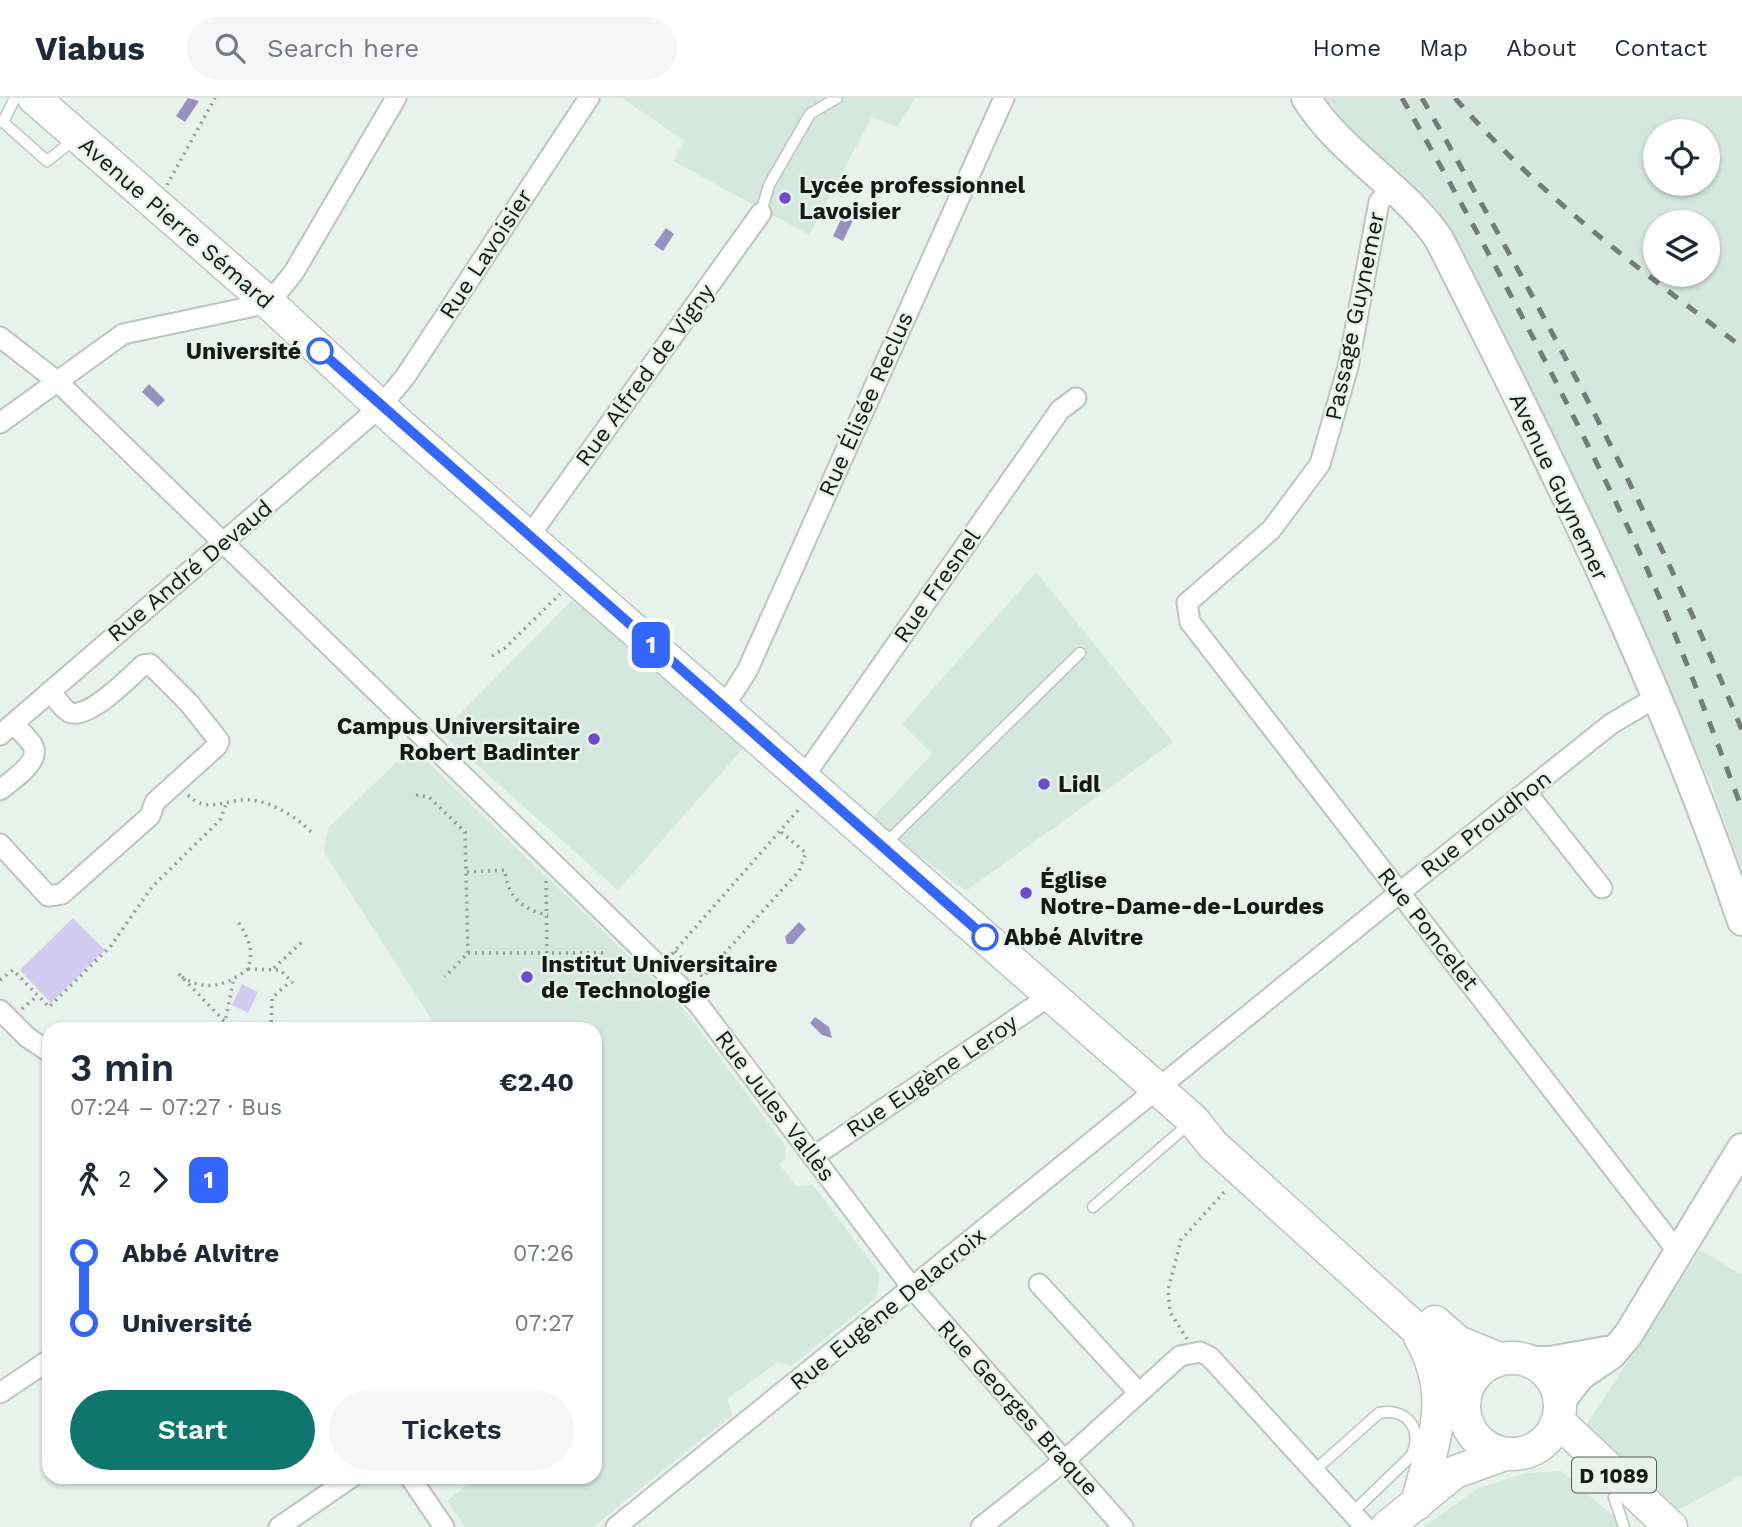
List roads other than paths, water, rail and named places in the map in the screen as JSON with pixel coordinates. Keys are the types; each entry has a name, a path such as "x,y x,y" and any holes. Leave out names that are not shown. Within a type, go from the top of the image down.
{"main road":[{"name":"Avenue Pierre Sémard","path":"34,98 269,303 380,407 528,538 1193,1121"},
{"name":"Avenue Guynemer","path":"1306,98 1357,157 1425,219 1439,239 1565,495 1708,820 1742,921"},
{"path":"1193,1121 1213,1145 1455,1365 1465,1405 1479,1442 1517,1453"},
{"path":"1193,1121 1224,1134 1458,1342 1499,1359"},
{"path":"1387,1527 1455,1472 1517,1453 1549,1438 1559,1411 1580,1376 1619,1347 1742,1148"},
{"path":"1413,1324 1433,1366 1439,1398 1438,1430 1417,1504"},
{"path":"1532,1362 1582,1357 1619,1347"},
{"path":"1455,1472 1472,1377 1484,1366 1499,1359 1521,1358 1532,1362 1551,1378 1559,1411"},
{"name":"D 1089","path":"1559,1411 1671,1527"},
{"name":"D 1089","path":"1517,1453 1573,1461 1647,1527"}],"street":[{"path":"0,424 123,334 269,303 294,271 396,98"},
{"name":"Rue Lavoisier","path":"380,407 405,377 589,98"},
{"name":"Rue Élisée Reclus","path":"723,708 747,671 1004,98"},
{"name":"Passage Guynemer","path":"1187,603 1271,530 1320,464 1348,367 1379,202 1392,187"},
{"name":"Rue Alfred de Vigny","path":"528,538 761,213"},
{"name":"Rue Jules Vallès","path":"0,337 58,382 698,1004 913,1290"},
{"name":"Rue Fresnel","path":"810,784 1060,410 1076,398"},
{"name":"Rue André Devaud","path":"7,729 380,407"},
{"name":"Rue Poncelet","path":"1187,603 1190,622 1678,1252"},
{"path":"0,844 48,896 62,894 150,816 155,802 217,747 219,741 158,669 150,664 143,665 91,709 79,714 70,712 50,691"},
{"name":"Rue Proudhon","path":"1158,1089 1611,724 1655,698"},
{"path":"0,790 29,765 34,756 34,746 7,729"},
{"path":"1526,792 1602,888"},
{"name":"Rue Eugène Leroy","path":"813,1157 1051,995"},
{"path":"0,1010 27,1037 42,1047"},
{"name":"Rue Eugène Delacroix","path":"616,1527 913,1290 1158,1089"},
{"path":"1039,1284 1139,1393"},
{"name":"Rue Georges Braque","path":"913,1290 1123,1527"},
{"path":"981,1527 1064,1461 1180,1356 1189,1352 1200,1352 1210,1357 1359,1520"},
{"path":"0,1393 42,1365"},
{"path":"279,1527 342,1484"},
{"path":"415,1484 444,1527"}],"lane":[{"path":"15,98 3,122 47,161 77,137"},
{"path":"761,213 769,185 810,114 837,98"},
{"path":"882,847 1080,653"},
{"path":"1093,1208 1193,1121"},
{"path":"1314,1471 1378,1413 1390,1410 1402,1414 1412,1423 1416,1446 1411,1457 1359,1520"},
{"path":"1615,1497 1624,1527"}],"railway":[{"path":"1402,98 1516,305 1622,515 1670,624 1742,809"},
{"path":"1422,98 1592,409 1670,568 1742,730"},
{"path":"1455,98 1487,133 1556,199 1629,260 1742,347"}],"place":[{"name":"Lycée professionnel Lavoisier","path":"785,198"},
{"name":"Université","path":"320,351"},
{"name":"Campus Universitaire Robert Badinter","path":"594,739"},
{"name":"Lidl","path":"1044,784"},
{"name":"Église Notre-Dame-de-Lourdes","path":"1026,893"},
{"name":"Abbé Alvitre","path":"985,937"},
{"name":"Institut Universitaire de Technologie","path":"527,977"}]}
